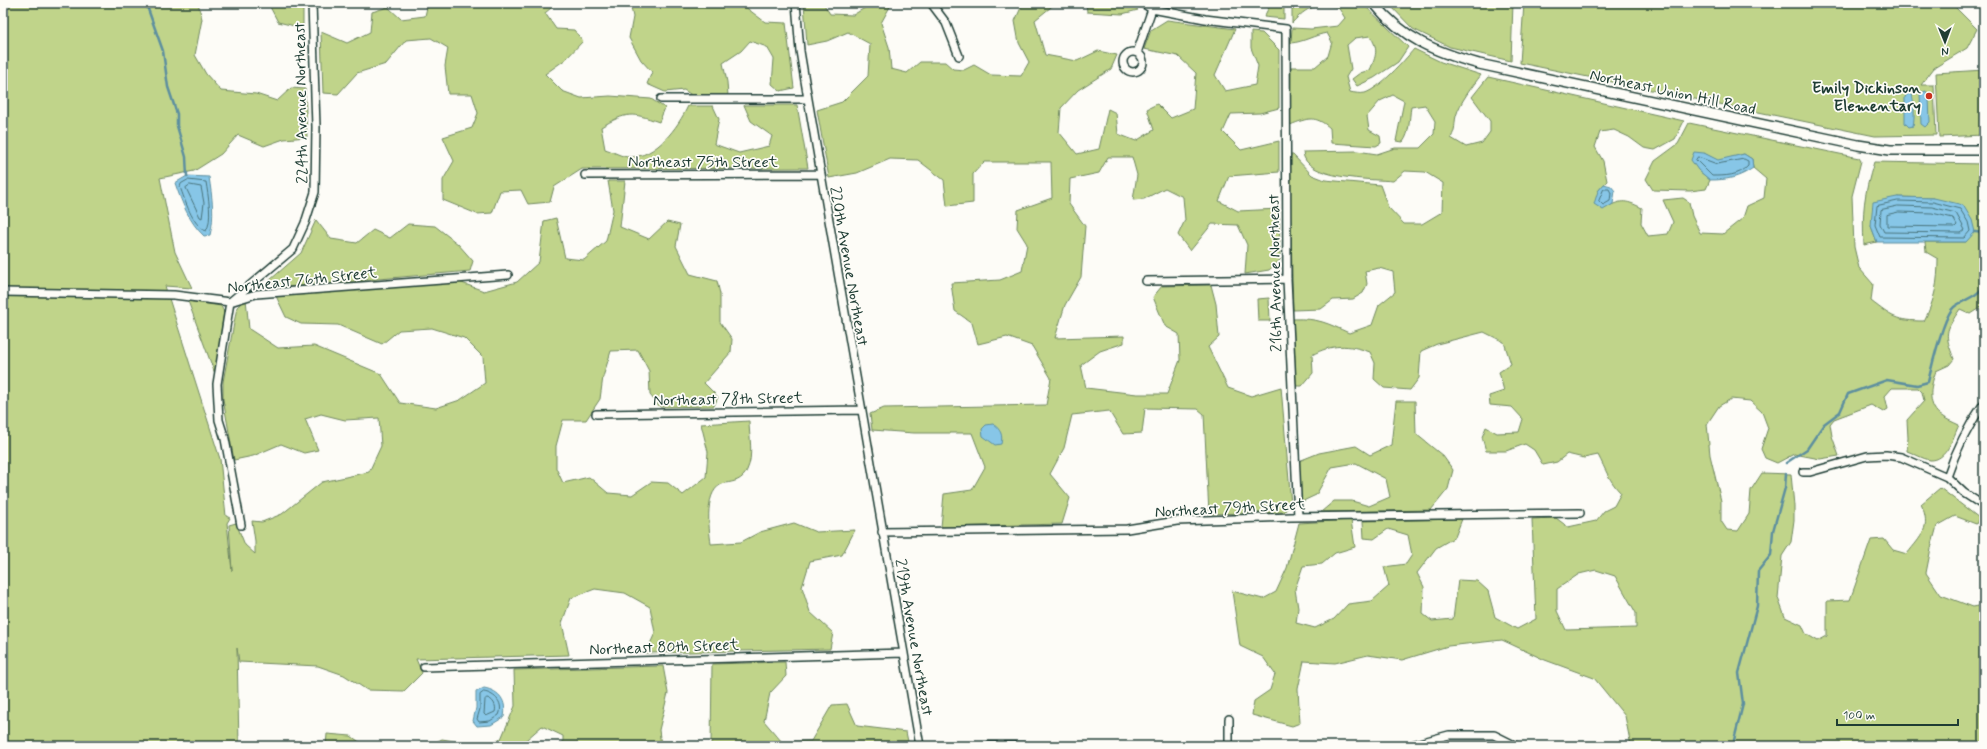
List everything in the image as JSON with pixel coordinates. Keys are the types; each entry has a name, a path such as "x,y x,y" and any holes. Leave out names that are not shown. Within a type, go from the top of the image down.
{"street":[{"name":"224th Avenue Northeast","path":"230,302 293,249 305,223 315,192 316,148 312,3"},
{"name":"220th Avenue Northeast","path":"796,3 800,51 882,532"},
{"path":"931,3 946,23 959,56"},
{"path":"1137,53 1152,9 1142,3"},
{"name":"Northeast Union Hill Road","path":"1374,3 1400,29 1421,44 1444,54 1479,64 1864,146 1910,151 1984,150"},
{"name":"216th Avenue Northeast","path":"1152,9 1205,19 1286,29 1287,279 1298,517"},
{"path":"660,99 808,99"},
{"name":"Northeast 75th Street","path":"585,175 821,174"},
{"name":"Northeast 76th Street","path":"3,292 174,295 230,302 256,294 508,275"},
{"path":"1146,281 1287,279"},
{"path":"230,302 217,384 220,420 241,525"},
{"path":"1947,477 1961,442 1984,403"},
{"name":"Northeast 78th Street","path":"596,414 861,410"},
{"path":"1803,472 1810,472 1867,456 1886,454 1902,457 1947,477 1964,493 1984,506"},
{"name":"Northeast 79th Street","path":"882,532 1126,529 1177,521 1298,517 1580,513"},
{"name":"219th Avenue Northeast","path":"882,532 920,746"},
{"name":"Northeast 80th Street","path":"424,667 904,653"},
{"path":"1229,719 1229,746"},
{"path":"1408,746 1449,736 1494,735 1516,746"},
{"path":"990,746 1050,746"}],"green space":[{"path":"3,3 198,3 202,19 195,55 206,74 221,91 256,94 277,101 291,88 305,89 307,137 284,139 264,146 238,135 221,154 194,171 160,178 175,252 192,288 165,286 220,459 226,516 230,518 227,523 232,571 229,525 236,523 245,545 255,554 252,521 262,522 282,514 322,482 369,472 381,446 379,418 345,420 321,414 305,419 318,450 304,453 281,444 253,456 234,460 223,399 223,382 237,307 246,299 249,329 278,348 314,346 381,374 400,403 436,408 460,400 485,383 483,357 464,338 432,328 399,330 382,344 338,325 301,324 286,317 276,296 459,282 484,291 517,282 539,262 544,221 556,218 565,258 584,260 606,241 613,210 608,181 625,181 620,227 649,239 667,222 680,225 676,246 690,274 717,281 720,294 720,322 732,339 731,352 704,383 718,397 714,406 660,407 650,395 649,371 638,350 611,351 603,377 600,399 586,420 563,420 556,446 556,468 563,483 589,477 608,493 632,495 651,482 668,483 683,495 706,477 708,452 701,424 749,421 751,452 747,470 738,480 718,486 713,492 710,500 709,528 711,544 741,542 760,532 794,523 816,532 855,530 842,555 810,561 802,587 810,612 833,633 830,649 646,653 655,633 650,607 625,593 595,589 571,598 562,623 569,655 416,659 422,673 404,691 367,690 344,675 318,666 239,662 237,648 239,746 3,746"},
{"path":"268,3 303,3 303,28 278,22"},
{"path":"428,3 557,3 545,13 556,29 574,30 583,41 566,59 545,74 562,91 581,98 610,96 651,99 665,108 659,122 642,116 629,115 617,118 601,127 605,149 623,156 639,156 657,147 665,140 672,132 688,106 713,106 719,119 714,144 739,153 769,146 772,136 751,121 744,105 797,105 808,168 582,169 554,187 550,202 528,204 521,190 500,191 492,213 477,214 443,200 443,180 454,161 443,137 472,128 478,113 472,94 448,94 445,66 448,48 431,38 406,40 386,64 357,73 338,94 323,93 321,32 347,43 370,32 372,12 388,7 401,19 425,16"},
{"path":"630,3 740,3 765,22 786,23 794,88 780,91 772,84 774,59 767,47 750,41 741,51 723,63 728,96 693,96 684,90 665,92 647,84 652,72 641,60 629,38 633,17"},
{"path":"804,3 823,3 830,14 853,15 873,3 892,3 881,23 889,47 891,69 907,73 920,62 945,62 953,69 964,70 974,65 991,75 1021,76 1029,62 1019,43 1015,21 1023,3 1056,3 1035,20 1045,55 1077,61 1098,51 1117,55 1111,69 1078,90 1061,108 1059,132 1077,154 1099,149 1108,109 1116,113 1118,134 1136,141 1154,130 1147,109 1157,104 1171,118 1193,109 1196,73 1178,56 1144,49 1151,30 1167,20 1235,29 1215,75 1225,91 1255,85 1258,66 1251,48 1251,32 1262,33 1279,50 1279,108 1260,113 1231,114 1223,132 1241,150 1279,141 1279,172 1229,176 1219,201 1238,211 1279,209 1280,260 1269,270 1245,274 1247,245 1238,225 1212,224 1190,251 1178,235 1185,220 1183,197 1165,188 1144,199 1133,200 1137,175 1132,157 1108,157 1099,173 1070,179 1069,204 1085,226 1081,277 1065,305 1055,338 1124,336 1124,343 1100,351 1081,365 1086,388 1137,394 1167,394 1180,360 1179,334 1165,326 1153,297 1162,286 1211,285 1216,304 1219,337 1208,347 1228,388 1251,396 1281,387 1291,504 1284,512 1209,514 1204,414 1198,409 1145,408 1142,433 1123,434 1109,411 1072,415 1064,448 1050,474 1070,498 1062,524 941,527 944,494 972,490 985,467 972,433 914,433 872,430 870,414 884,408 1046,405 1051,378 1032,346 1007,337 978,344 972,323 955,311 951,283 1000,280 1022,271 1027,244 1017,228 1018,210 1052,198 1051,162 984,162 973,174 973,203 947,206 944,180 918,160 890,159 857,173 829,178 817,110 842,102 868,76 870,44 848,32 827,41 807,45"},
{"path":"1086,3 1129,3 1138,10 1122,14 1087,12"},
{"path":"1271,3 1284,3 1284,19 1264,17"},
{"path":"1292,3 1362,3 1408,47 1398,62 1374,78 1357,86 1352,79 1360,73 1370,70 1375,57 1376,49 1370,36 1355,38 1347,45 1351,69 1346,77 1350,92 1365,93 1378,86 1414,49 1441,62 1481,75 1460,105 1451,138 1466,147 1482,143 1490,132 1490,121 1472,97 1488,77 1684,121 1675,139 1655,150 1644,148 1629,137 1614,130 1600,132 1595,147 1603,161 1607,181 1598,191 1603,209 1619,202 1631,203 1642,208 1641,223 1648,236 1668,234 1673,222 1663,200 1683,198 1689,202 1692,216 1700,233 1723,234 1743,218 1747,206 1764,198 1766,179 1753,168 1752,159 1744,154 1718,161 1704,153 1698,170 1710,180 1706,189 1690,191 1653,190 1646,179 1655,161 1678,144 1689,123 1859,158 1861,161 1852,196 1854,247 1859,268 1873,284 1871,301 1884,311 1900,319 1924,321 1933,298 1938,259 1926,252 1925,242 1966,242 1934,198 1897,197 1871,226 1877,242 1864,245 1864,203 1874,162 1984,164 1984,291 1982,307 1971,314 1960,309 1951,323 1948,338 1954,359 1949,365 1936,371 1931,388 1931,400 1936,410 1940,415 1959,425 1952,442 1941,457 1930,460 1907,451 1907,420 1924,401 1922,392 1918,388 1892,388 1885,396 1888,409 1883,412 1871,405 1834,419 1830,424 1832,436 1839,456 1820,459 1794,454 1777,463 1765,458 1761,449 1768,428 1762,412 1750,401 1731,399 1719,406 1707,424 1710,455 1721,501 1721,521 1727,530 1738,531 1749,514 1751,490 1762,473 1791,474 1794,520 1791,542 1782,556 1778,598 1785,617 1802,625 1806,634 1818,641 1827,636 1827,601 1850,600 1871,540 1884,539 1893,550 1907,554 1920,537 1925,526 1924,512 1921,504 1940,488 1979,518 1976,524 1955,516 1937,526 1926,573 1941,595 1973,607 1984,605 1984,746 1631,746 1625,716 1594,678 1545,660 1502,640 1448,646 1402,660 1368,655 1335,663 1304,661 1298,689 1300,723 1292,726 1252,715 1254,701 1270,690 1275,674 1263,657 1240,646 1232,591 1263,599 1276,592 1287,568 1299,523 1351,520 1355,547 1335,553 1322,564 1303,566 1295,589 1298,608 1296,623 1315,628 1334,619 1348,604 1372,601 1389,586 1384,567 1406,564 1412,555 1408,535 1388,529 1374,539 1364,538 1363,521 1462,519 1455,537 1436,548 1417,573 1424,587 1423,614 1432,621 1453,619 1458,580 1477,581 1488,591 1495,617 1517,629 1536,619 1532,519 1556,518 1568,527 1596,521 1604,511 1614,506 1621,493 1611,480 1598,455 1584,458 1567,454 1557,462 1543,465 1534,450 1525,444 1506,451 1486,451 1482,437 1486,427 1497,433 1519,432 1523,419 1512,407 1490,405 1489,396 1504,391 1499,372 1511,364 1504,342 1484,332 1437,344 1421,351 1419,378 1410,390 1384,388 1374,379 1375,363 1370,352 1362,349 1340,346 1319,351 1312,355 1313,373 1302,386 1296,386 1293,319 1316,320 1349,333 1372,325 1379,305 1395,292 1393,272 1379,268 1365,271 1367,284 1363,293 1353,299 1333,300 1321,309 1293,310 1289,155 1293,155 1312,175 1325,180 1380,185 1388,207 1404,224 1422,224 1442,212 1443,183 1425,172 1405,171 1393,181 1340,176 1326,173 1315,168 1306,161 1303,152 1357,151 1377,154 1395,148 1420,148 1434,134 1435,121 1425,105 1411,107 1408,130 1405,138 1403,142 1396,141 1404,101 1393,95 1380,101 1367,116 1369,130 1380,136 1381,143 1376,146 1331,143 1330,128 1315,119 1307,119 1290,125 1291,67 1315,67 1328,56 1332,42 1327,33 1291,43 1292,28 1311,29 1338,26 1345,18 1338,7 1318,6 1303,13 1292,23","holes":["1596,570 1615,576 1636,613 1636,628 1566,630 1557,611 1557,589 1579,574"]},
{"path":"1388,3 1513,3 1511,61 1450,47 1413,29"},
{"path":"1524,3 1951,3 1977,29 1967,48 1934,68 1921,85 1934,85 1936,135 1875,136 1520,63"},
{"path":"1984,70 1984,135 1939,137 1936,73"},
{"path":"316,220 331,239 357,243 373,230 390,238 408,224 435,226 458,244 473,261 470,271 276,288 270,280 301,253"},
{"path":"1269,298 1270,321 1258,321 1257,299"},
{"path":"188,301 221,306 224,312 215,374"},
{"path":"1396,401 1415,401 1416,434 1443,456 1453,470 1448,489 1431,510 1321,512 1334,501 1352,501 1369,506 1390,497 1386,479 1356,463 1332,467 1316,495 1301,502 1299,461 1319,453 1356,446 1370,455 1391,445"},
{"path":"785,662 786,676 770,693 764,721 782,742 811,741 832,705 847,704 857,726 906,732 909,746 711,746 712,664"},
{"path":"663,666 668,693 659,730 661,746 563,746 563,736 542,726 519,746 428,746 442,739 478,745 501,739 515,706 514,670"},
{"path":"327,734 351,736 365,746 326,746"}],"water":[{"path":"1926,91 1929,98 1930,122 1925,127 1921,124 1920,93"},
{"path":"1909,92 1912,94 1914,114 1913,126 1909,127 1905,123 1905,97"},
{"path":"1694,152 1704,153 1718,160 1744,154 1752,159 1753,168 1732,178 1710,180 1698,170 1691,160"},
{"path":"187,176 209,177 213,214 210,235 204,236 194,225 180,198 175,183"},
{"path":"1604,184 1611,186 1615,191 1613,204 1603,210 1594,204 1598,191"},
{"path":"1897,197 1934,198 1963,205 1972,220 1975,232 1966,242 1877,242 1871,226 1873,202"},
{"path":"993,424 1001,433 1001,444 995,445 983,436 982,429 986,425"},
{"path":"484,688 490,689 501,698 505,711 504,717 491,725 477,726 473,721 476,708 476,692"}],"waterway":[{"path":"149,3 148,9 163,51 168,87 177,114 177,126 186,157 187,176"},
{"path":"1975,232 1984,233"},
{"path":"1786,463 1807,449 1824,424 1840,412 1848,394 1887,380 1917,385 1928,382 1938,342 1950,312 1958,304 1977,294 1984,286"},
{"path":"1734,740 1743,704 1739,673 1757,606 1758,571 1771,555 1773,531 1785,488 1786,474"}],"place":[{"name":"Emily Dickinson Elementary","path":"1929,96"}]}
